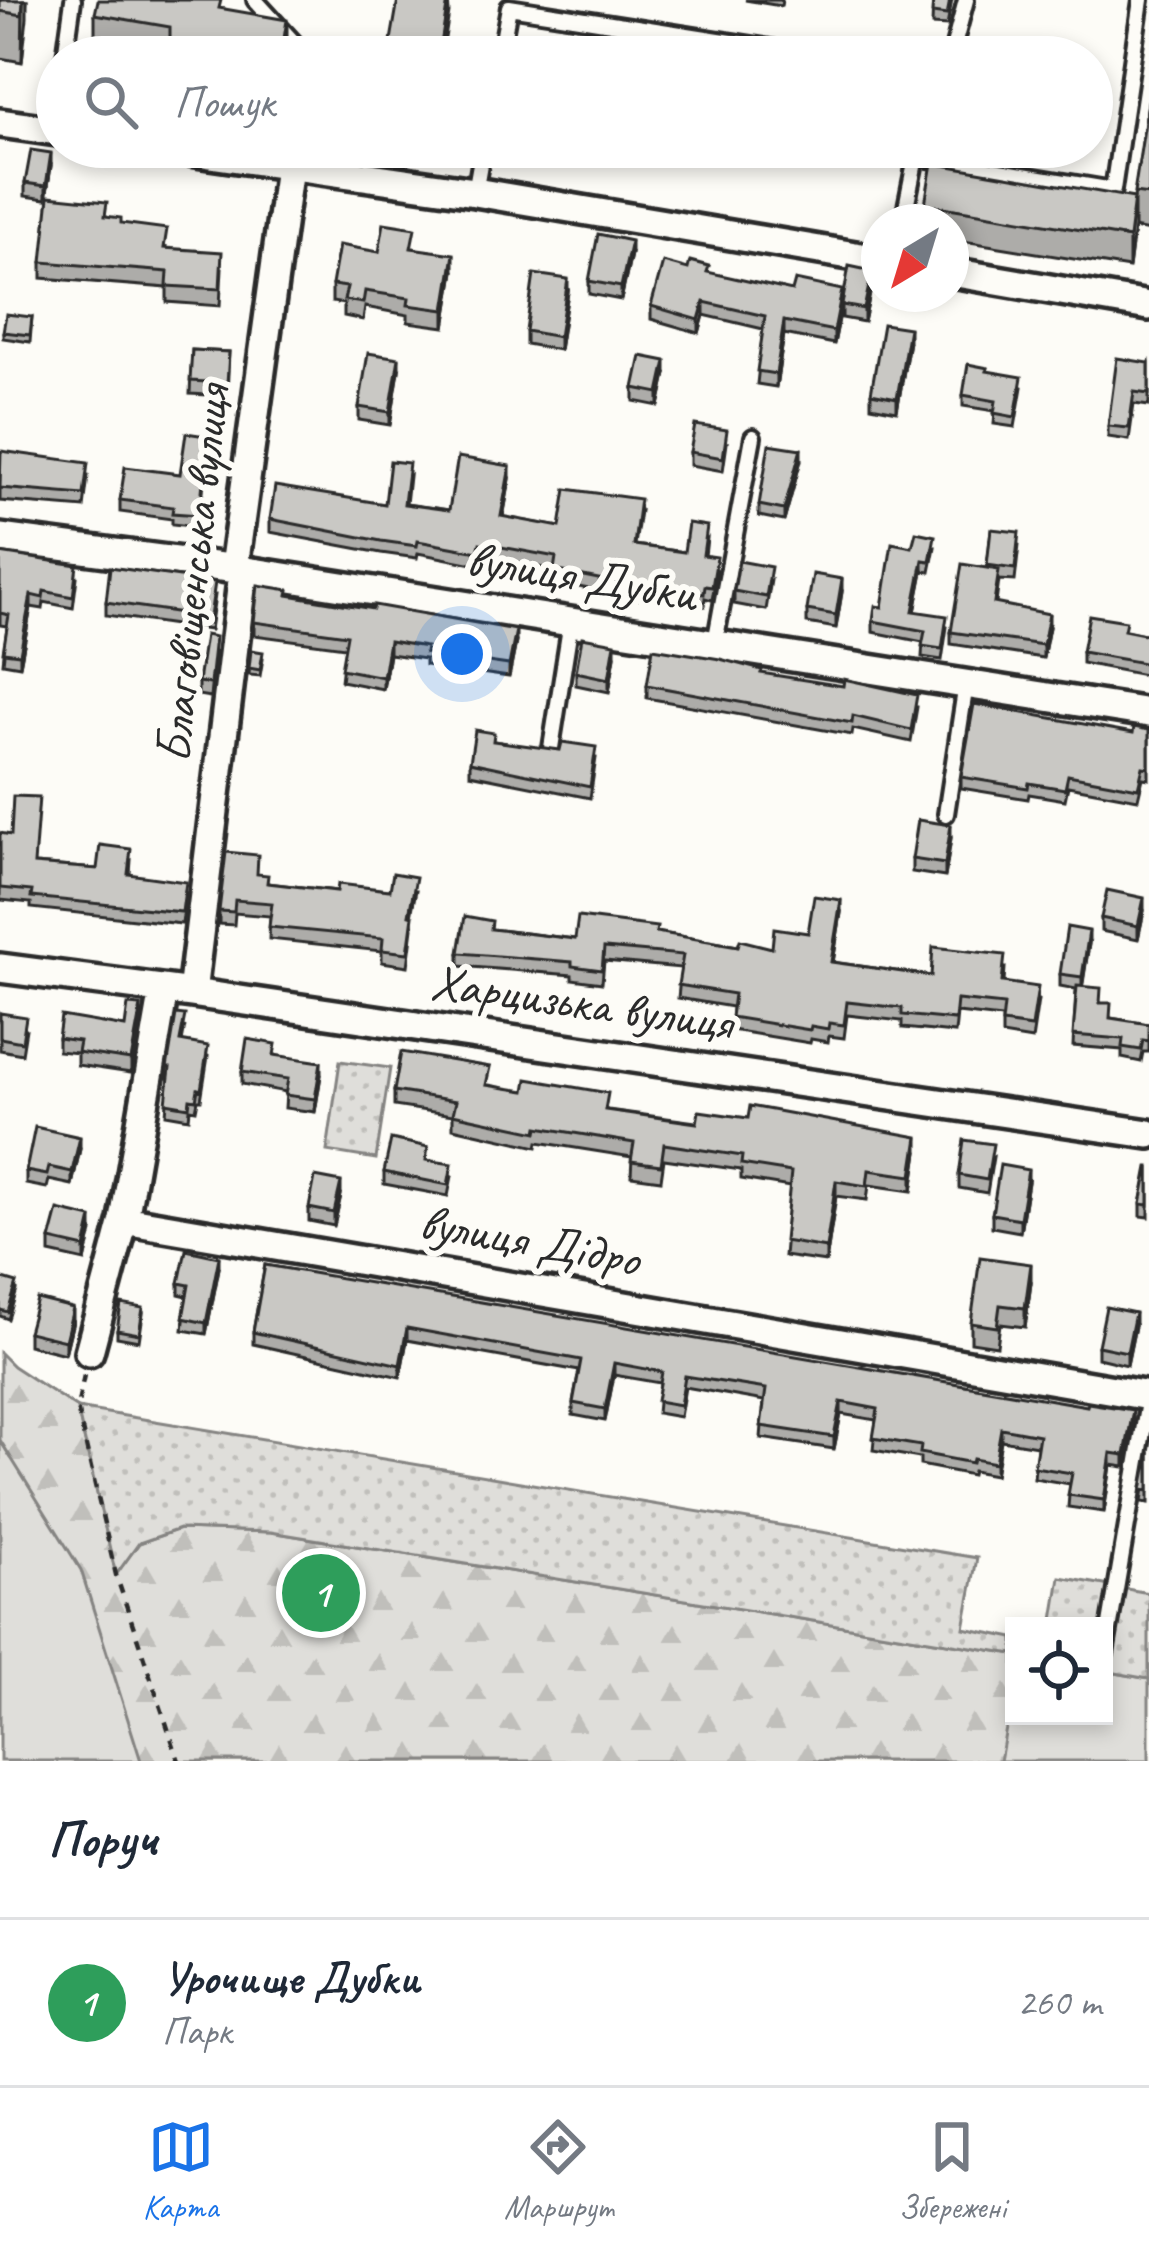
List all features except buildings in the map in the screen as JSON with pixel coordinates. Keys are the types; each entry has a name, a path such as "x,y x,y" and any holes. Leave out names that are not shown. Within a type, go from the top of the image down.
{"street":[{"path":"0,123 36,123"},
{"name":"Благовіщенська вулиця","path":"178,992 243,572 236,560 289,168"},
{"path":"349,168 861,257"},
{"path":"969,275 1149,306"},
{"name":"вулиця Дубки","path":"0,538 571,621 1149,713"},
{"name":"Харцизька вулиця","path":"0,968 1149,1134"},
{"path":"89,1352 178,992"},
{"name":"вулиця Дідро","path":"124,1220 1149,1396"}],"lane":[{"path":"68,36 74,0"},
{"path":"256,0 288,36"},
{"path":"957,36 966,0"},
{"path":"1000,168 1113,190 1141,0"},
{"path":"504,36 509,4 702,36"},
{"path":"475,192 479,168"},
{"path":"907,204 914,168"},
{"path":"715,644 753,437"},
{"path":"551,748 571,621"},
{"path":"946,814 966,684"},
{"path":"1111,1617 1149,1396"}],"path":[{"path":"89,1352 76,1408 116,1575 179,1761"}],"green space":[{"path":"340,1061 390,1068 376,1159 327,1151"},
{"path":"0,1353 77,1408 116,1574 139,1543 180,1529 271,1532 1005,1653 1007,1725 1000,1761 141,1761 81,1570 0,1440"},
{"path":"77,1408 977,1558 964,1628 1005,1636 1005,1653 271,1532 179,1529 139,1543 116,1575"},
{"path":"0,1440 11,1458 1005,1652 1005,1725 1113,1725 1113,1673 1149,1679 1149,1761 0,1761"},
{"path":"1060,1577 1149,1593 1149,1679 1113,1673 1113,1617 1053,1617"}],"place":[{"name":"Урочище Дубки","path":"321,1593"}]}
